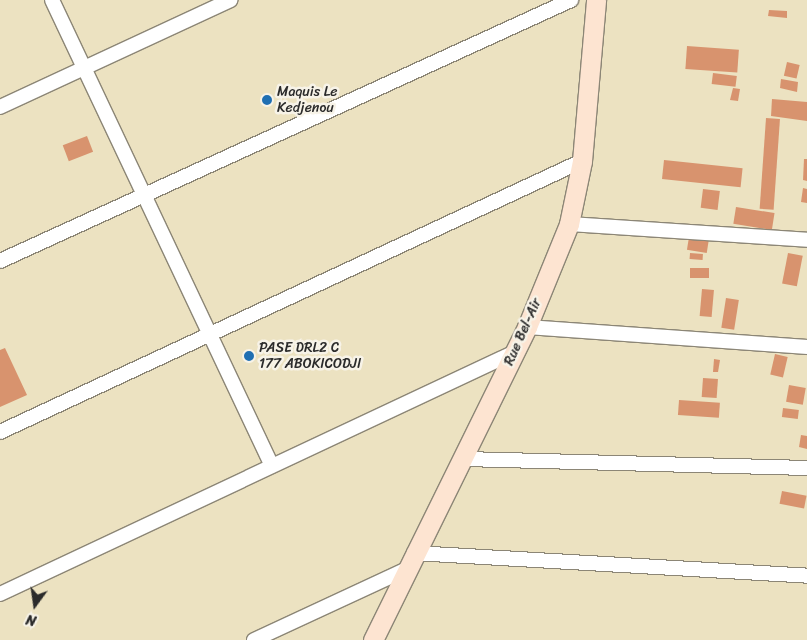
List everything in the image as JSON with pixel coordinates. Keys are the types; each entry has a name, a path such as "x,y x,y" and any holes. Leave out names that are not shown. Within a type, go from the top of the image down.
{"main road":[{"name":"Rue Bel-Air","path":"374,640 414,553 464,459 527,327 569,224 582,161 596,0"}],"street":[{"path":"52,0 272,466"},
{"path":"0,107 230,0"},
{"path":"0,261 571,0"},
{"path":"0,432 582,161"},
{"path":"569,224 807,240"},
{"path":"527,327 807,347"},
{"path":"0,594 515,352"},
{"path":"464,459 807,468"},
{"path":"414,553 807,576"},
{"path":"254,640 406,570"}],"building":[{"path":"769,10 787,11 787,18 768,16"},
{"path":"687,46 739,50 737,73 685,69"},
{"path":"787,62 800,65 797,79 784,76"},
{"path":"713,73 737,76 735,87 712,84"},
{"path":"781,79 798,82 797,92 780,88"},
{"path":"733,88 740,89 738,101 730,100"},
{"path":"772,99 807,102 807,121 771,116"},
{"path":"766,118 780,119 774,210 760,209"},
{"path":"87,136 93,152 69,161 63,145"},
{"path":"804,159 807,159 807,181 803,180"},
{"path":"664,160 743,168 741,187 662,179"},
{"path":"803,188 807,189 807,203 801,202"},
{"path":"703,189 720,191 718,210 701,208"},
{"path":"736,207 775,213 772,230 733,224"},
{"path":"689,237 709,240 707,253 687,250"},
{"path":"690,253 703,254 703,260 690,259"},
{"path":"788,253 803,256 797,286 782,283"},
{"path":"690,268 709,268 709,278 690,278"},
{"path":"702,289 714,290 712,317 700,316"},
{"path":"726,298 739,300 734,330 721,328"},
{"path":"5,348 27,395 0,407 0,350"},
{"path":"775,354 788,357 783,377 770,374"},
{"path":"714,359 720,360 718,372 713,372"},
{"path":"703,378 718,379 717,398 702,397"},
{"path":"789,385 806,388 803,405 786,402"},
{"path":"679,400 720,403 719,418 678,415"},
{"path":"783,408 799,410 798,419 782,417"},
{"path":"801,435 807,436 807,449 799,447"},
{"path":"782,491 807,496 804,509 780,504"}],"place":[{"name":"Maquis Le Kedjenou","path":"267,100"},
{"name":"PASE DRL2 C 177 ABOKICODJI","path":"249,356"}]}
